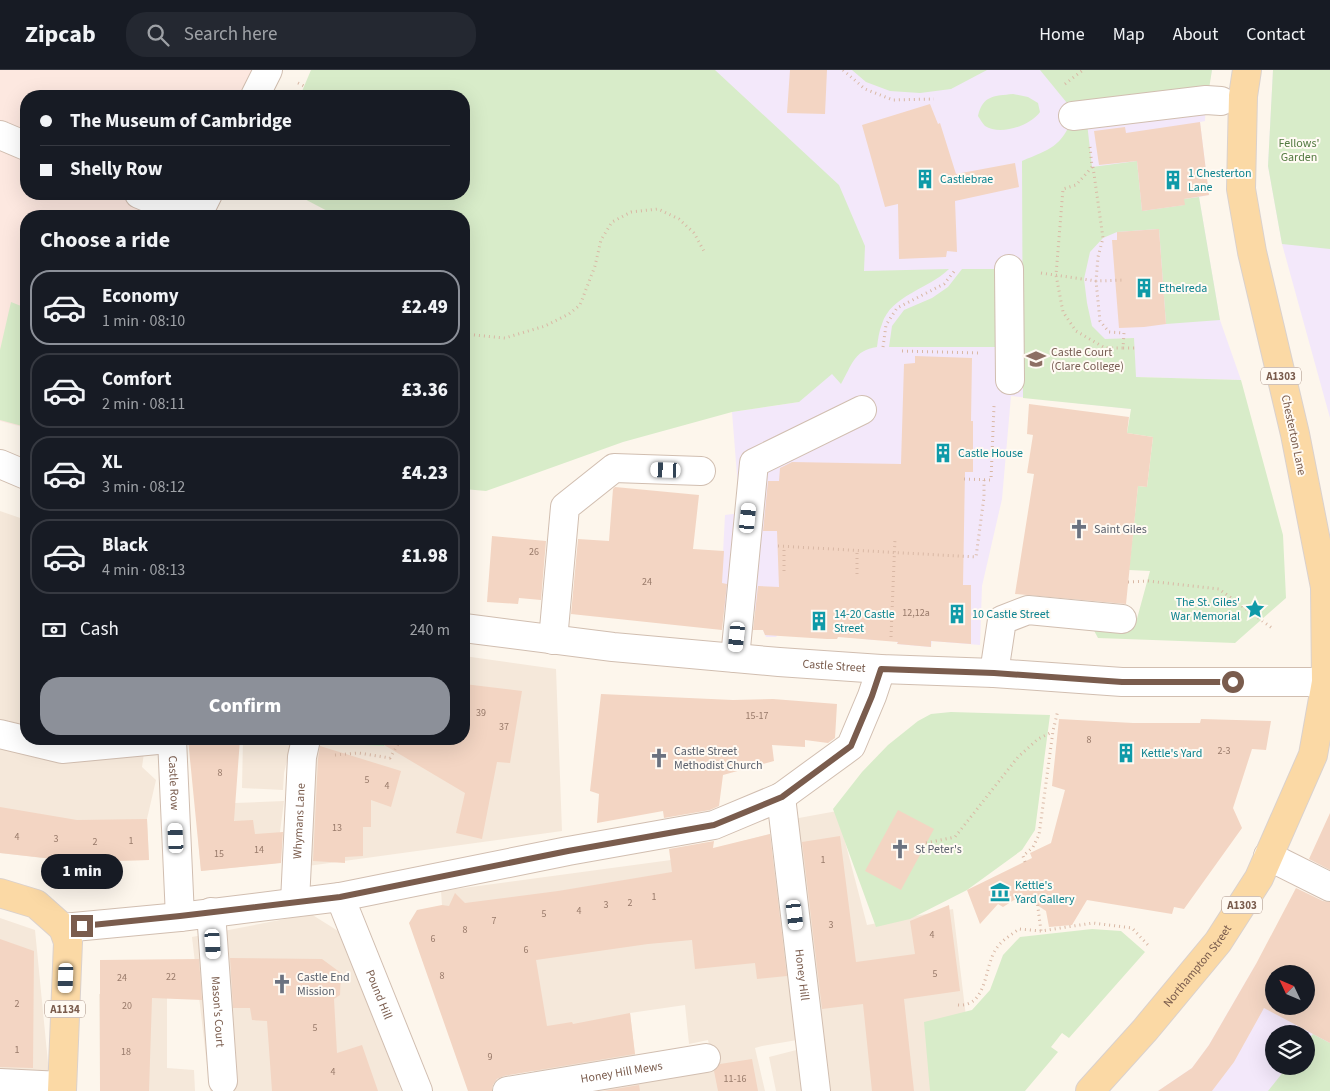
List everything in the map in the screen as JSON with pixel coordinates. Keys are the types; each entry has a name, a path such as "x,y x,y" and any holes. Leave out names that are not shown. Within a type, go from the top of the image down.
{"main road":[{"name":"Chesterton Lane","path":"1247,70 1243,96 1241,189 1252,252 1295,434 1325,587 1328,682"},
{"name":"Northampton Street","path":"1090,1091 1145,1030 1218,942 1259,878 1312,755 1328,682"},
{"path":"0,893 36,904 63,928"},
{"name":"A1134","path":"62,1088 68,942 63,928"}],"street":[{"path":"258,90 268,70"},
{"path":"1079,115 1206,100 1221,101"},
{"path":"0,135 20,143"},
{"path":"153,200 178,210"},
{"path":"1009,269 1010,380"},
{"path":"735,658 754,463 862,410"},
{"path":"0,464 20,472"},
{"path":"553,640 565,507 614,468 701,471"},
{"path":"994,673 1002,620 1028,610 1122,620"},
{"name":"Castle Street","path":"470,629 553,640 735,658 886,657 994,673 1122,682 1328,682"},
{"path":"63,928 340,897 568,851 714,825 782,797 851,746 886,657"},
{"path":"0,734 20,739"},
{"path":"45,745 62,749 105,745"},
{"name":"Castle Row","path":"170,745 180,916"},
{"name":"Whymans Lane","path":"295,902 304,748"},
{"name":"Honey Hill","path":"782,797 816,1091"},
{"path":"1268,856 1330,887"},
{"name":"Pound Hill","path":"340,897 418,1091"},
{"name":"Mason's Court","path":"211,912 223,1081"},
{"name":"Honey Hill Mews","path":"507,1091 706,1058"},
{"path":"0,1083 62,1088"}],"path":[{"path":"843,70 865,88 893,100 934,98"},
{"path":"1063,85 1083,70"},
{"path":"1079,115 1092,167 1103,238 1098,257 1096,281 1100,321 1109,332 1124,333 1123,348"},
{"path":"1092,167 1076,185 1063,189 1056,275 1063,312 1076,331 1105,348 1134,348"},
{"path":"470,335 505,338 545,326 569,314 580,305 595,266 601,240 612,222 630,212 658,209 679,219 694,233 705,253"},
{"path":"883,347 886,325 897,308 944,284 956,268"},
{"path":"1056,275 1096,281 1125,280"},
{"path":"902,351 971,353"},
{"path":"964,479 991,480 994,402"},
{"path":"772,545 976,557 984,497 984,480"},
{"path":"886,657 895,538"},
{"path":"784,546 784,571"},
{"path":"857,551 857,574"},
{"path":"1128,582 1148,581 1220,588 1272,628"},
{"path":"926,843 955,836 1018,757 1038,739 1053,731 1039,835 1033,847 1023,856 1025,862"},
{"path":"304,748 390,758 398,745"},
{"path":"1035,885 1041,931"},
{"path":"958,1005 965,1006 974,1002 981,992 994,950 1005,939 1020,929 1041,931 1093,923 1132,928 1148,945"}],"shaded area":[{"path":"0,70 254,70 245,90 20,90 20,200 195,200 191,210 20,210 20,426 0,421"},
{"name":"Castle Court (Clare College)","path":"715,70 1212,70 1206,100 1205,121 1200,122 1209,195 1199,197 1220,320 1241,380 1136,377 1131,409 1011,396 1002,499 982,586 980,645 932,641 931,647 897,644 899,631 877,635 874,640 865,639 861,634 840,633 837,639 827,639 825,633 818,633 814,638 780,632 776,637 766,637 763,630 757,630 757,611 720,610 725,515 740,513 732,412 799,402"},
{"name":"Fellows' Garden","path":"1273,70 1330,70 1330,418 1282,244 1268,166"},
{"path":"0,511 20,518 20,745 145,745 142,767 156,780 147,819 149,860 78,862 0,853"},
{"path":"470,657 556,669 562,831 293,868 312,745 470,745"},
{"path":"243,745 291,745 284,773 283,790 242,788"},
{"path":"284,801 278,863 201,871 197,807"},
{"path":"837,811 867,925 953,909 975,1091 776,1091 769,1057 812,1046 777,822"},
{"path":"770,834 797,1040 755,1048 765,1091 516,1091 711,1055 708,1040 689,1044 685,1005 630,1013 635,1055 534,1072 528,1030 442,905 441,891 671,860"},
{"path":"311,914 354,941 401,1091 210,1091 192,937"},
{"path":"0,918 35,930 49,1073 0,1072"},
{"path":"1330,949 1330,1091 1158,1091 1192,1068 1209,1045 1256,964 1265,970 1265,1015 1315,1015 1315,985"},
{"path":"99,994 167,998 167,1068 194,1070 195,1091 100,1091"}],"green space":[{"path":"311,70 715,70 839,185 865,246 864,271 949,269 893,306 882,324 877,347 863,351 858,355 841,384 832,374 799,402 732,412 623,442 486,491 470,490 470,210 326,210 306,200 470,200 470,90 303,90"},
{"path":"852,70 987,70 951,89 920,93 890,91 866,82"},
{"path":"1040,70 1212,70 1209,89 1074,106 1067,103"},
{"name":"Fellows' Garden","path":"1273,70 1330,70 1330,249 1282,244 1268,166"},
{"path":"1013,94 1028,97 1038,103 1040,112 1029,122 1014,128 999,130 985,126 978,116 986,100 995,96"},
{"path":"1086,114 1092,167 1137,161 1142,211 1184,205 1184,199 1199,197 1220,320 1166,324 1159,229 1117,232 1103,238 1090,252 1084,279 1092,326 1105,339 1134,338 1136,377 1241,380 1283,535 1286,598 1235,643 1098,638 1090,623 1135,626 1150,571 1129,570 1138,486 1147,487 1153,437 1127,433 1131,409 1023,398 1022,161 1054,146 1064,134 1073,116"},
{"path":"962,269 1002,269 999,347 889,347 892,326 904,310 932,298 948,287"},
{"path":"11,302 20,306 20,425 0,420 0,350"},
{"path":"951,712 1050,715 1035,830 1022,850 967,890 910,919 876,927 833,809 862,772 888,745 918,721 931,714"},
{"path":"1092,929 1121,931 1145,952 1069,1038 1062,1033 1051,1047 1058,1052 1025,1091 930,1091 924,1022 972,1010 990,990 1003,955 1020,937"},
{"path":"1315,1035 1330,1043 1330,1091 1268,1091 1281,1075 1315,1075"}],"building":[{"path":"790,70 827,70 825,114 787,113"},
{"name":"Castlebrae","path":"930,104 938,124 940,123 956,174 1015,163 1019,187 955,201 957,252 947,251 946,257 899,259 898,204 885,207 862,125"},
{"name":"1 Chesterton Lane","path":"1200,122 1209,195 1184,199 1185,205 1142,211 1137,161 1099,165 1094,131 1125,127 1126,133"},
{"name":"Ethelreda","path":"1159,229 1166,324 1119,328 1112,240 1117,240 1117,232"},
{"path":"915,356 972,358 971,421 973,421 973,472 965,472 963,585 971,585 971,644 931,641 931,647 838,637 837,639 827,639 765,635 763,630 753,630 758,586 779,587 777,531 763,531 768,481 779,481 780,468 792,462 901,464 904,364 915,363"},
{"name":"Saint Giles","path":"1029,404 1129,417 1127,433 1153,437 1147,487 1138,486 1126,604 1015,594 1034,474 1027,473 1033,435 1027,434"},
{"path":"615,487 699,495 693,549 724,551 722,583 727,584 722,630 571,614 578,539 609,541 613,489"},
{"path":"492,536 546,541 541,600 519,598 518,604 487,602"},
{"path":"470,685 522,691 510,763 497,762 482,839 456,833 465,793 384,745 470,745"},
{"name":"Castle Street Methodist Church","path":"601,694 733,700 773,699 837,704 835,738 828,743 805,740 805,747 772,745 774,761 723,775 719,806 710,810 664,818 663,811 597,823 599,794 590,791"},
{"path":"1059,719 1133,723 1200,723 1201,719 1271,721 1266,750 1252,749 1233,808 1242,828 1184,909 1174,907 1172,914 1087,900 1072,925 1049,927 1046,911 1022,895 1003,907 998,904 980,924 967,890 1032,858 1030,853 1051,843 1065,790 1052,786"},
{"path":"189,745 240,745 234,821 253,820 255,834 283,832 281,863 201,871"},
{"path":"320,746 401,771 391,807 371,800 371,827 363,827 363,856 345,857 345,863 313,861"},
{"path":"0,807 77,820 147,819 149,860 80,862 0,853"},
{"name":"St Peter's","path":"898,810 934,829 901,890 865,871"},
{"path":"1330,813 1330,870 1309,859"},
{"path":"770,834 787,976 757,979 755,963 695,969 692,940 648,944 536,960 547,1026 572,1022 573,1024 630,1013 635,1054 504,1076 497,1079 492,1091 468,1091 409,923 417,910 442,905 449,906 455,893 465,903 558,891 672,872 669,849 714,841 713,848"},
{"path":"840,836 856,962 915,954 910,921 949,905 960,991 904,999 914,1091 872,1091 863,1004 822,1009 802,842"},
{"path":"1296,888 1323,901 1330,902 1330,1043 1315,1035 1315,1025 1296,1025 1277,1015 1315,1015 1315,965 1265,965 1265,1009 1234,1062 1212,1091 1158,1091 1192,1068 1209,1045 1256,964"},
{"path":"0,939 34,951 33,1068 0,1067"},
{"path":"230,958 322,959 341,973 340,995 334,999 337,1053 362,1045 378,1091 272,1091 267,1021 252,1020 250,1008 233,1008"},
{"path":"199,959 202,1000 152,998 149,1091 100,1091 100,960"},
{"path":"752,1059 758,1091 718,1091 714,1071 720,1064"},
{"path":"639,1085 640,1091 603,1091"}],"place":[{"name":"Castlebrae","path":"925,179"},
{"name":"1 Chesterton Lane","path":"1173,180"},
{"name":"Ethelreda","path":"1144,288"},
{"name":"Castle Court (Clare College)","path":"1036,359"},
{"name":"Castle House","path":"943,453"},
{"name":"Saint Giles","path":"1079,529"},
{"name":"The St. Giles' War Memorial","path":"1255,609"},
{"name":"10 Castle Street","path":"957,614"},
{"name":"14-20 Castle Street","path":"819,621"},
{"name":"Kettle's Yard","path":"1126,753"},
{"name":"Castle Street Methodist Church","path":"659,758"},
{"name":"St Peter's","path":"900,849"},
{"name":"Kettle's Yard Gallery","path":"1000,892"},
{"name":"Castle End Mission","path":"282,984"}],"route":[{"path":"82,926 340,897 568,851 714,825 782,797 851,746 881,669 994,673 1122,682 1233,682"}]}
